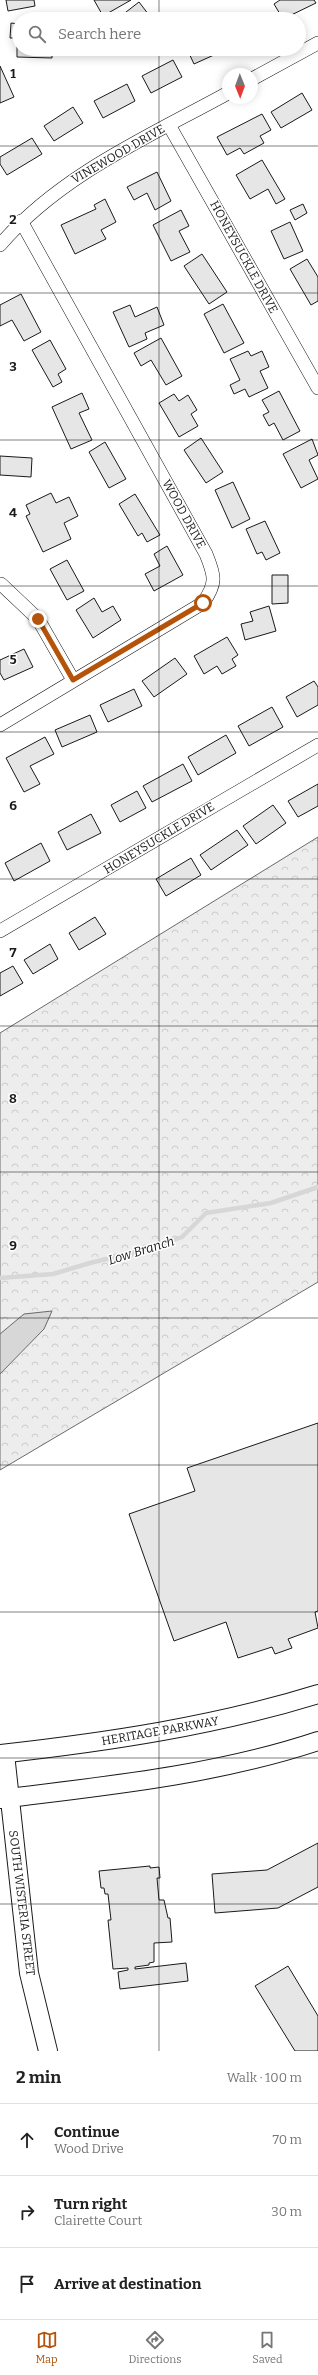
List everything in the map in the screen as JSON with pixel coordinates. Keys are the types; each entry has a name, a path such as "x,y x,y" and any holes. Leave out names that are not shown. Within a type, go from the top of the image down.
{"main road":[{"name":"HERITAGE PARKWAY","path":"2,1754 94,1742 216,1722 318,1694"},
{"path":"4,1798 165,1777 241,1762 318,1741"},
{"name":"SOUTH WISTERIA STREET","path":"2,1754 4,1798 29,1973 48,2051"}],"street":[{"path":"306,50 318,43"},
{"path":"258,76 294,56"},
{"name":"VINEWOOD DRIVE","path":"0,245 21,221 74,179 222,96"},
{"name":"HONEYSUCKLE DRIVE","path":"169,125 318,388"},
{"name":"WOOD DRIVE","path":"0,725 203,603 212,590 214,574 206,554 21,221"},
{"path":"1,584 38,619 73,680"},
{"name":"HONEYSUCKLE DRIVE","path":"0,931 318,745"}],"green space":[{"path":"318,837 318,1282 0,1470 0,1033"}],"shaded area":[{"path":"52,1311 44,1329 0,1374 0,1334 24,1314"}],"building":[{"path":"6,0 34,0 35,6 8,11"},
{"path":"94,0 131,0 110,12 101,12"},
{"path":"280,0 314,0 316,3 297,12 279,12 274,4"},
{"path":"139,2 147,12 126,12"},
{"path":"11,23 12,38 10,38"},
{"path":"52,56 52,58 17,57"},
{"path":"190,56 212,56 194,64"},
{"path":"173,60 182,77 151,93 142,76"},
{"path":"0,66 14,97 0,103"},
{"path":"127,84 135,101 103,118 94,101"},
{"path":"302,93 312,110 281,128 271,112"},
{"path":"73,107 83,123 54,141 44,126"},
{"path":"262,114 271,130 260,136 264,143 244,154 240,148 227,155 217,137"},
{"path":"32,138 42,154 7,175 0,164 0,157"},
{"path":"262,160 285,199 276,204 268,189 250,199 236,175"},
{"path":"157,172 171,201 155,210 147,193 134,200 127,187"},
{"path":"105,199 116,222 101,230 106,239 75,254 61,225 96,209 94,205"},
{"path":"303,204 307,213 295,220 290,210"},
{"path":"181,210 189,226 179,231 190,252 171,261 153,225"},
{"path":"290,222 303,251 284,259 271,231"},
{"path":"202,254 227,292 209,304 184,266"},
{"path":"307,259 318,277 318,301 311,305 290,269"},
{"path":"21,294 41,332 24,341 12,320 0,326 0,305"},
{"path":"223,304 244,343 224,353 204,314"},
{"path":"130,305 135,317 157,307 164,325 145,333 147,339 129,347 113,312"},
{"path":"161,338 182,376 166,385 151,360 141,366 134,353"},
{"path":"50,340 66,369 58,374 62,382 53,387 32,350"},
{"path":"248,351 251,356 262,351 269,367 260,371 268,388 249,397 245,389 234,394 230,385 240,380 230,359"},
{"path":"279,391 300,431 283,440 274,423 269,426 263,415 269,412 262,400"},
{"path":"82,393 89,409 79,413 92,440 71,449 52,407"},
{"path":"174,394 179,401 188,395 197,410 191,414 198,426 179,437 159,403"},
{"path":"201,438 223,472 206,483 184,450"},
{"path":"312,439 318,455 309,460 318,479 301,488 283,454"},
{"path":"105,442 126,479 109,488 89,452"},
{"path":"0,456 32,458 31,477 0,475"},
{"path":"233,482 250,519 232,528 215,490"},
{"path":"51,493 56,503 69,497 78,516 64,523 71,539 43,552 26,516 30,514 26,505"},
{"path":"135,494 160,535 147,542 142,533 138,536 119,504"},
{"path":"265,521 280,553 266,560 262,552 257,554 246,529"},
{"path":"167,546 183,575 154,591 145,574 160,566 154,554"},
{"path":"67,560 84,591 67,600 50,569"},
{"path":"272,575 288,575 288,603 272,604"},
{"path":"94,598 102,612 113,606 121,620 93,638 76,610"},
{"path":"269,606 276,631 245,640 241,624 253,621 250,612"},
{"path":"227,637 238,655 232,659 236,666 222,674 217,666 204,674 194,656"},
{"path":"24,649 33,667 4,680 0,673 0,660"},
{"path":"175,658 187,674 154,697 142,681"},
{"path":"314,681 318,687 318,705 297,717 286,697"},
{"path":"134,689 142,706 108,722 100,705"},
{"path":"272,707 283,727 249,746 238,726"},
{"path":"90,715 97,732 62,747 55,730"},
{"path":"226,735 236,753 198,775 188,757"},
{"path":"45,737 54,754 30,766 40,784 24,792 6,758"},
{"path":"183,764 192,781 152,802 143,786"},
{"path":"318,784 318,806 298,817 288,801"},
{"path":"137,791 146,808 120,822 111,805"},
{"path":"273,805 286,823 256,844 243,826"},
{"path":"91,814 101,833 67,850 58,832"},
{"path":"237,830 248,845 211,870 200,855"},
{"path":"41,843 50,861 14,881 5,863"},
{"path":"191,858 201,875 166,896 156,879"},
{"path":"95,917 106,934 79,950 69,933"},
{"path":"50,944 58,959 33,974 24,960"},
{"path":"13,966 23,983 0,996 0,973"},
{"path":"318,1423 318,1611 315,1612 318,1628 288,1639 292,1648 275,1654 272,1647 238,1658 226,1622 174,1641 129,1514 195,1491 187,1468"},
{"path":"318,1843 318,1887 278,1908 215,1913 212,1874 267,1870"},
{"path":"150,1866 150,1868 159,1867 160,1878 157,1878 159,1900 164,1900 168,1918 170,1918 172,1942 154,1943 154,1962 149,1963 149,1965 135,1967 135,1969 186,1963 188,1981 120,1989 118,1972 128,1970 128,1968 113,1969 108,1920 111,1920 108,1894 105,1894 104,1888 101,1888 99,1871"},
{"path":"288,1966 318,2016 318,2051 295,2051 255,1986"}],"waterway":[{"name":"Low Branch","path":"0,1278 53,1274 151,1248 182,1237 206,1213 271,1203 318,1187"}],"route":[{"path":"38,619 73,680 203,603"}]}
